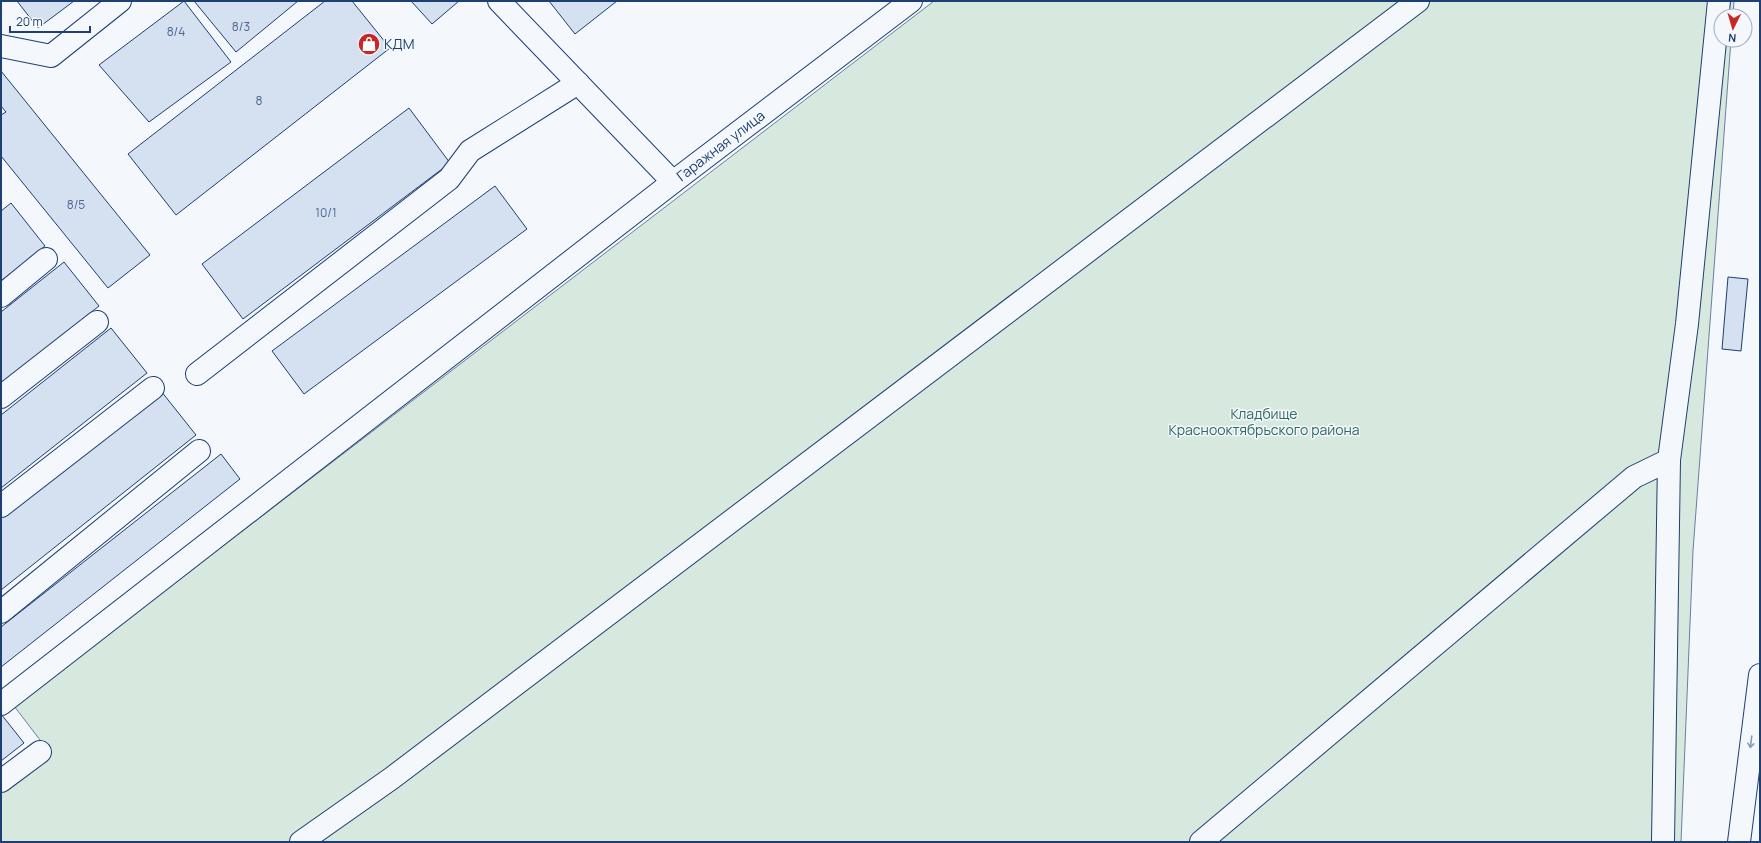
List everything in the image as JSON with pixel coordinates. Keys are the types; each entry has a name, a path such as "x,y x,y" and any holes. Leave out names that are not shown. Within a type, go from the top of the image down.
{"main road":[{"path":"1,46 51,56 120,1"},
{"name":"Гаражная улица","path":"499,1 673,182 910,1"},
{"path":"301,842 398,773 1418,1"},
{"path":"1663,842 1669,460 1687,324 1719,1"},
{"path":"197,374 449,179 470,151 578,83"},
{"path":"1,704 673,182"},
{"path":"1,296 46,259"},
{"path":"1,397 97,322"},
{"path":"1,506 153,388"},
{"path":"1,612 199,451"},
{"path":"1201,842 1634,477 1669,460"},
{"path":"1739,842 1760,675"},
{"path":"1,693 32,681"},
{"path":"1,781 40,752"}],"green space":[{"name":"Кладбище Краснооктябрьского района","path":"934,1 1734,1 1734,8 1713,8 1713,48 1730,48 1693,551 1681,842 1,842 1,789 47,749 14,706"}],"building":[{"path":"17,1 74,1 38,28"},
{"path":"184,1 231,62 149,122 99,65"},
{"path":"194,1 298,1 236,52"},
{"path":"325,1 352,1 390,48 176,215 128,154"},
{"path":"411,1 459,1 432,24"},
{"path":"549,1 617,1 575,34"},
{"path":"1,71 150,255 108,288 1,156 1,115 6,112 1,106"},
{"path":"409,108 450,163 243,319 202,264"},
{"path":"495,186 527,229 304,394 272,351"},
{"path":"11,203 45,246 1,281 1,211"},
{"path":"64,262 99,306 1,384 1,312"},
{"path":"1728,277 1748,279 1741,351 1722,349"},
{"path":"111,328 147,373 1,488 1,415"},
{"path":"161,391 196,435 1,590 1,517"},
{"path":"221,454 240,479 1,667 1,627"},
{"path":"1,714 24,743 1,761"}],"place":[{"name":"КДМ","path":"369,44"}]}
